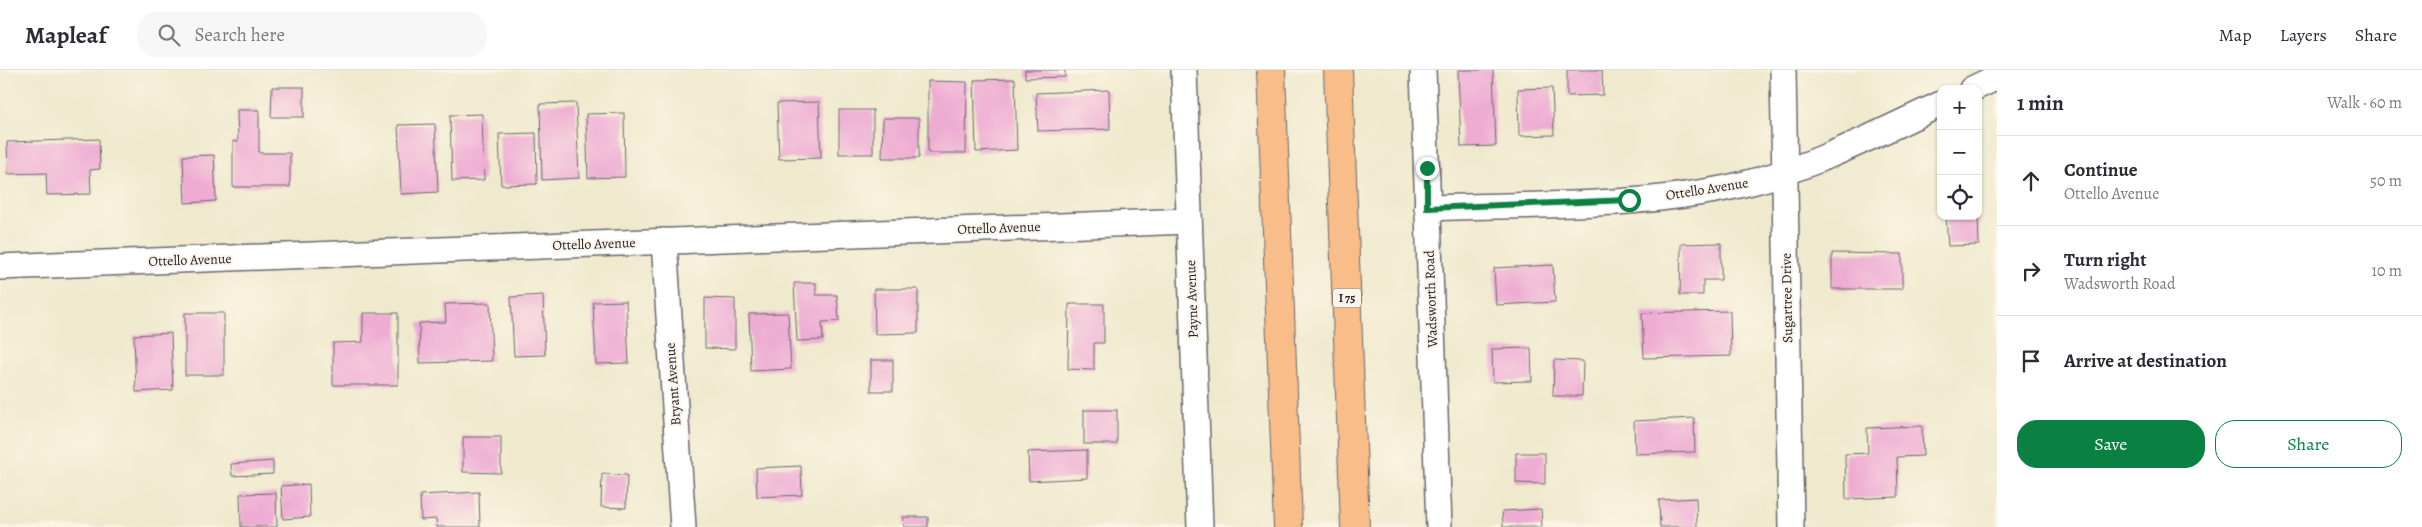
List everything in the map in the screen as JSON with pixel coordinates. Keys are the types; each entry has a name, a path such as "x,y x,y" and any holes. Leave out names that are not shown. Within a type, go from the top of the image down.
{"highway":[{"path":"1271,70 1288,527"},
{"name":"I 75","path":"1338,70 1355,527"}],"street":[{"name":"Payne Avenue","path":"1184,70 1200,527"},
{"name":"Wadsworth Road","path":"1423,70 1440,527"},
{"name":"Sugartree Drive","path":"1783,70 1791,527"},
{"path":"1980,85 1997,77"},
{"name":"Ottello Avenue","path":"1427,208 1648,198 1686,194 1748,183 1785,172 1841,151 1937,106"},
{"name":"Ottello Avenue","path":"0,267 1189,221"},
{"name":"Bryant Avenue","path":"664,241 682,527"}],"building":[{"path":"1025,70 1065,70 1065,77 1025,78"},
{"path":"1458,70 1493,70 1496,146 1461,147"},
{"path":"1567,70 1602,70 1603,95 1567,96"},
{"path":"1015,79 1017,150 976,152 974,80"},
{"path":"928,81 967,82 966,153 928,153"},
{"path":"272,87 304,87 304,117 271,117"},
{"path":"1552,88 1554,135 1519,136 1518,89"},
{"path":"1109,90 1110,129 1038,131 1036,93"},
{"path":"819,102 821,158 779,159 777,103"},
{"path":"576,103 579,178 542,180 540,104"},
{"path":"237,110 259,110 259,153 290,153 290,187 233,187 233,141 238,142"},
{"path":"839,110 873,110 873,154 839,154"},
{"path":"624,113 625,177 588,178 586,114"},
{"path":"482,114 484,180 452,181 450,115"},
{"path":"883,118 919,118 919,158 882,158"},
{"path":"435,124 438,192 401,194 398,125"},
{"path":"536,133 537,184 501,185 499,134"},
{"path":"99,139 100,169 90,170 91,194 47,195 46,173 8,174 7,142"},
{"path":"214,155 216,201 185,203 183,156"},
{"path":"1946,220 1978,220 1979,245 1948,246"},
{"path":"1721,243 1721,280 1703,280 1703,295 1680,295 1681,244"},
{"path":"1832,253 1902,254 1902,289 1832,289"},
{"path":"1553,265 1555,302 1496,305 1494,268"},
{"path":"794,283 816,283 816,295 837,295 839,321 822,322 823,340 797,341"},
{"path":"874,289 918,289 918,333 875,334"},
{"path":"543,295 545,355 514,356 511,297"},
{"path":"705,298 735,299 735,349 705,348"},
{"path":"626,301 629,363 596,364 593,302"},
{"path":"490,303 492,361 420,363 419,323 446,322 445,304"},
{"path":"1069,304 1104,304 1104,343 1094,343 1094,370 1068,369"},
{"path":"1730,311 1731,356 1644,358 1642,313"},
{"path":"185,313 224,313 224,375 185,375"},
{"path":"363,313 398,313 398,385 333,385 333,343 363,342"},
{"path":"788,313 791,369 751,371 749,314"},
{"path":"171,333 173,390 136,392 134,335"},
{"path":"1531,348 1532,381 1493,382 1492,349"},
{"path":"871,360 893,360 893,391 871,391"},
{"path":"1554,360 1583,361 1582,396 1553,396"},
{"path":"1084,410 1117,410 1117,444 1084,444"},
{"path":"1694,418 1695,452 1635,454 1634,421"},
{"path":"1922,426 1923,456 1897,457 1898,497 1846,499 1845,454 1868,453 1867,428"},
{"path":"463,437 501,437 501,473 463,472"},
{"path":"1087,450 1087,478 1029,481 1028,452"},
{"path":"1516,453 1545,453 1545,484 1516,483"},
{"path":"273,461 273,474 232,476 231,464"},
{"path":"801,466 802,495 757,497 756,468"},
{"path":"602,474 627,475 626,508 601,507"},
{"path":"309,484 310,517 283,519 281,486"},
{"path":"479,492 480,527 437,527 436,519 421,520 420,495"},
{"path":"276,493 277,527 241,527 240,494"},
{"path":"1696,498 1697,527 1660,527 1659,500"},
{"path":"1541,509 1542,527 1503,527 1502,511"},
{"path":"903,517 928,517 928,527 904,527"}],"route":[{"path":"1427,168 1427,208 1629,200"}]}
